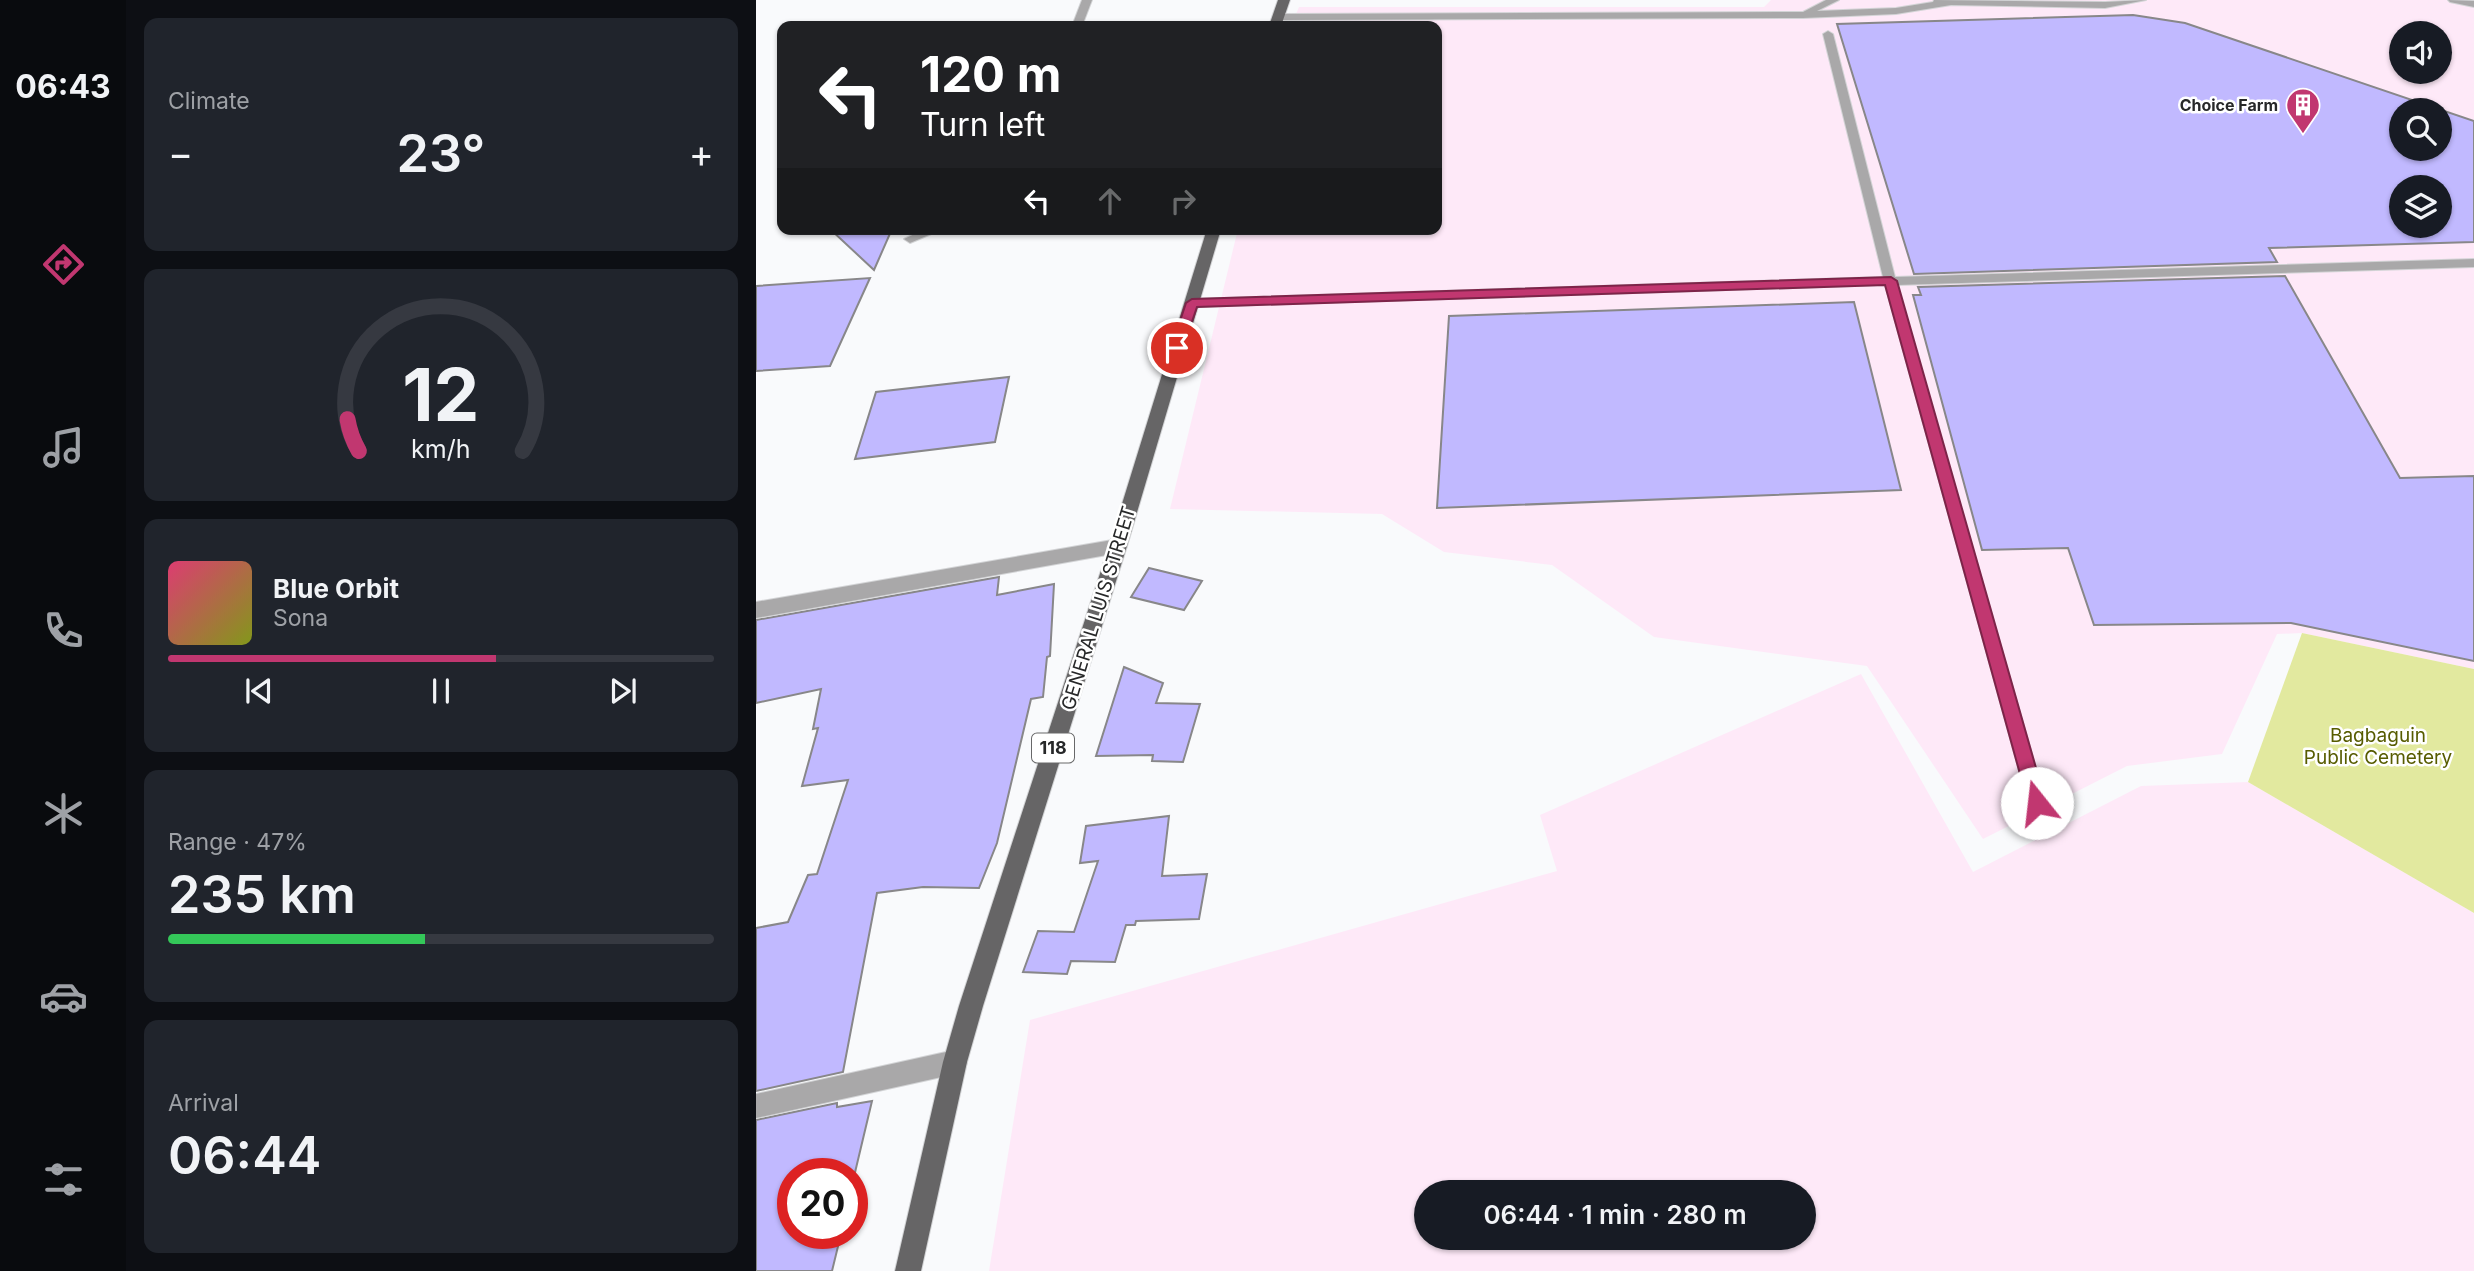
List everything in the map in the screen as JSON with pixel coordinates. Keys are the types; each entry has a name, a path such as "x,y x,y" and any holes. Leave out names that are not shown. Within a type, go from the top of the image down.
{"main road":[{"path":"1277,21 1284,0"},
{"name":"GENERAL LUIS STREET","path":"908,1271 956,1062 1212,235"}],"street":[{"path":"756,610 1118,545"},
{"path":"756,1106 956,1062"}],"lane":[{"path":"1079,21 1087,0"},
{"path":"1803,15 1834,0"},
{"path":"1926,0 1948,3 2105,5 2141,0"},
{"path":"2453,0 2474,4"},
{"path":"1352,21 1803,15 1896,11 1948,3"},
{"path":"1828,34 1891,281 2037,803"},
{"path":"910,239 921,235"},
{"path":"1192,303 2474,263"}],"shaded area":[{"path":"1771,0 2474,0 2474,669 2302,633 2277,634 2222,754 2127,766 1983,839 1867,666 1654,637 1552,565 1444,552 1382,514 1170,509 1237,235 1442,235 1442,21 1293,21 1299,7 1764,7"},
{"path":"1861,674 1973,872 2141,786 2248,782 2474,913 2474,1271 989,1271 1030,1020 1557,871 1540,815"}],"green space":[{"name":"Bagbaguin Public Cemetery","path":"2302,633 2474,669 2474,913 2248,782"}],"building":[{"path":"2133,15 2185,23 2406,98 2389,98 2389,161 2452,161 2452,114 2474,121 2474,242 2269,248 2277,262 1914,274 1837,24"},
{"path":"836,235 889,235 874,270"},
{"path":"2285,276 2400,478 2474,476 2474,661 2291,623 2094,625 2068,548 1982,550 1913,295 1921,295 1918,287"},
{"path":"870,278 830,366 756,371 756,286"},
{"path":"1854,302 1901,490 1437,508 1449,316"},
{"path":"1009,377 995,442 855,459 876,392"},
{"path":"1149,568 1202,581 1184,610 1131,597"},
{"path":"999,577 997,595 1054,584 1050,656 1047,657 1043,697 1031,699 997,843 979,888 923,887 877,893 843,1072 756,1091 756,928 788,922 808,875 817,874 848,780 802,786 818,728 813,729 821,689 756,703 756,620"},
{"path":"1124,667 1163,683 1156,703 1200,704 1183,762 1152,761 1153,755 1096,756"},
{"path":"1169,816 1162,876 1207,874 1199,919 1136,921 1135,925 1126,925 1115,962 1071,961 1067,974 1023,972 1038,931 1074,932 1098,861 1080,863 1086,826"},
{"path":"872,1101 858,1158 777,1158 777,1249 837,1249 832,1271 756,1271 756,1120 837,1103 837,1107"}],"place":[{"name":"Choice Farm","path":"2303,135"}],"route":[{"path":"1177,348 1192,303 1891,281 2037,803"}]}
